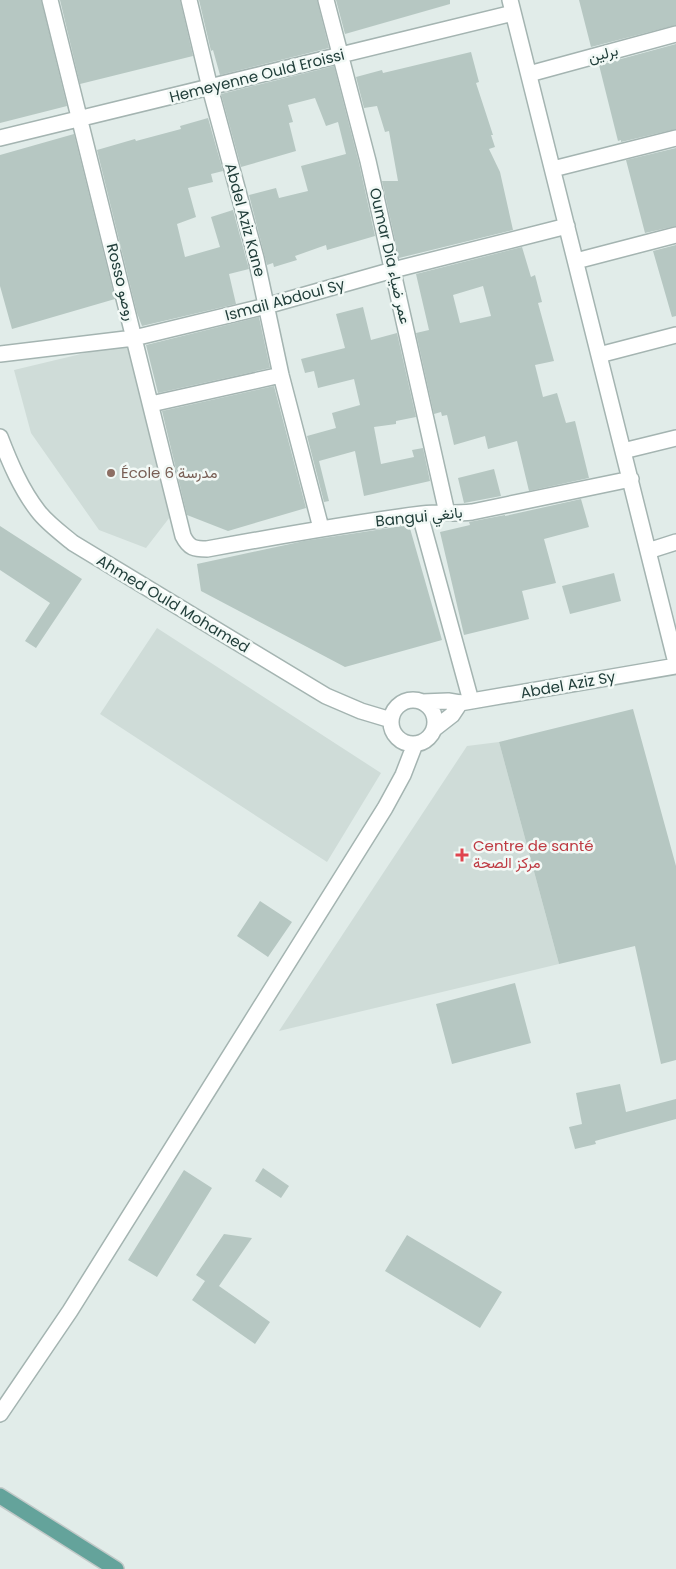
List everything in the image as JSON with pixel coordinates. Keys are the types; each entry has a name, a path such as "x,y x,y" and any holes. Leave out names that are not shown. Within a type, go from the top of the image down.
{"main road":[{"path":"0,1496 116,1569"}],"street":[{"name":"Rosso روصو","path":"50,0 183,536 189,546 206,549"},
{"name":"Abdel Aziz Kane","path":"189,0 210,88 256,258 281,375 321,528"},
{"name":"Oumar Dia عمر ضياء","path":"326,0 368,161 447,513"},
{"name":"Hemeyenne Ould Eroissi","path":"0,138 341,55 512,6"},
{"path":"512,6 676,665"},
{"name":"برلين","path":"529,74 676,34"},
{"path":"553,169 676,138"},
{"name":"Ismail Abdoul Sy","path":"0,354 134,338 266,306 393,270 567,226"},
{"path":"576,261 676,235"},
{"path":"599,355 676,335"},
{"path":"151,404 281,375"},
{"name":"Ahmed Ould Mohamed","path":"0,437 25,491 38,512 73,543 326,696 361,711 391,720"},
{"path":"623,451 676,438"},
{"name":"Bangui بانغي","path":"206,549 321,528 420,514 472,512 631,479"},
{"path":"420,514 466,702 434,729"},
{"path":"648,550 676,542"},
{"name":"Abdel Aziz Sy","path":"422,702 466,702 676,665"},
{"path":"406,701 422,702 432,710 436,723 434,729 427,740 415,744 400,740 392,727 391,720 394,712 399,705 406,701"},
{"path":"0,1414 80,1295 384,808 402,775 415,744"}],"shaded area":[{"name":"École 6 مدرسة","path":"131,342 173,513 146,548 99,530 31,433 14,370"},
{"path":"157,628 381,773 327,862 100,714"},
{"name":"Centre de santé مركز الصحة","path":"499,742 559,964 279,1031 467,746"}],"building":[{"path":"0,0 41,0 67,106 0,123"},
{"path":"60,0 180,0 193,56 80,84"},
{"path":"199,0 317,0 329,48 220,75 213,50 211,51"},
{"path":"336,0 450,0 450,4 345,34"},
{"path":"579,0 676,0 676,25 591,47"},
{"path":"676,44 676,129 621,142 621,140 618,141 599,65"},
{"path":"471,52 479,82 476,83 493,135 491,135 495,147 489,149 500,172 513,230 399,258 382,181 398,181 389,131 385,132 377,106 364,108 356,77 382,70 383,73"},
{"path":"334,66 359,163 375,236 327,250 326,245 295,256 297,260 274,267 273,263 267,265 249,195 276,188 279,198 308,191 301,166 346,154 338,122 326,126 315,98 288,105 293,122 289,123 296,151 241,167 221,94"},
{"path":"208,118 223,171 211,174 213,182 188,188 196,217 177,224 185,257 220,247 211,217 233,210 249,269 229,274 236,304 142,326 137,313 97,150 181,129 180,126"},
{"path":"74,134 115,299 12,329 0,286 0,155"},
{"path":"676,148 676,226 645,233 626,160"},
{"path":"676,245 676,316 672,317 653,251"},
{"path":"522,247 531,277 535,275 542,302 538,303 554,361 535,365 543,397 557,393 566,423 575,421 589,478 529,491 517,441 488,449 485,436 454,445 447,415 442,416 441,412 434,414 416,333 429,330 416,274","holes":["483,286 491,316 460,323 453,295"]},
{"path":"363,307 371,340 397,333 416,417 396,421 396,424 374,427 381,464 414,457 412,450 423,448 430,481 364,496 355,451 319,461 329,501 324,502 307,436 336,428 332,413 360,405 354,379 318,388 314,371 305,373 301,359 345,348 336,314"},
{"path":"259,317 270,368 158,393 146,345"},
{"path":"274,386 306,508 228,531 187,515 162,411"},
{"path":"494,469 501,496 464,503 458,478"},
{"path":"581,499 589,527 544,539 556,583 522,591 529,619 464,635 440,532 470,525 469,522"},
{"path":"409,525 442,640 345,667 201,591 197,564 304,541"},
{"path":"0,526 82,579 36,648 25,641 50,603 0,570"},
{"path":"614,573 621,601 570,614 562,586"},
{"path":"633,709 676,866 676,1060 661,1064 635,946 559,964 499,742"},
{"path":"260,901 292,922 268,957 237,936"},
{"path":"515,983 531,1043 452,1064 436,1004"},
{"path":"620,1084 626,1112 676,1099 676,1119 595,1141 596,1144 575,1149 569,1127 582,1124 576,1093"},
{"path":"263,1168 289,1186 281,1198 255,1181"},
{"path":"184,1170 212,1188 157,1277 128,1260"},
{"path":"224,1234 252,1238 219,1286 270,1322 255,1344 192,1300 205,1281 196,1275"},
{"path":"407,1235 502,1292 480,1328 385,1271"}],"place":[{"name":"École 6 مدرسة","path":"111,473"},
{"name":"Centre de santé مركز الصحة","path":"462,855"}]}
